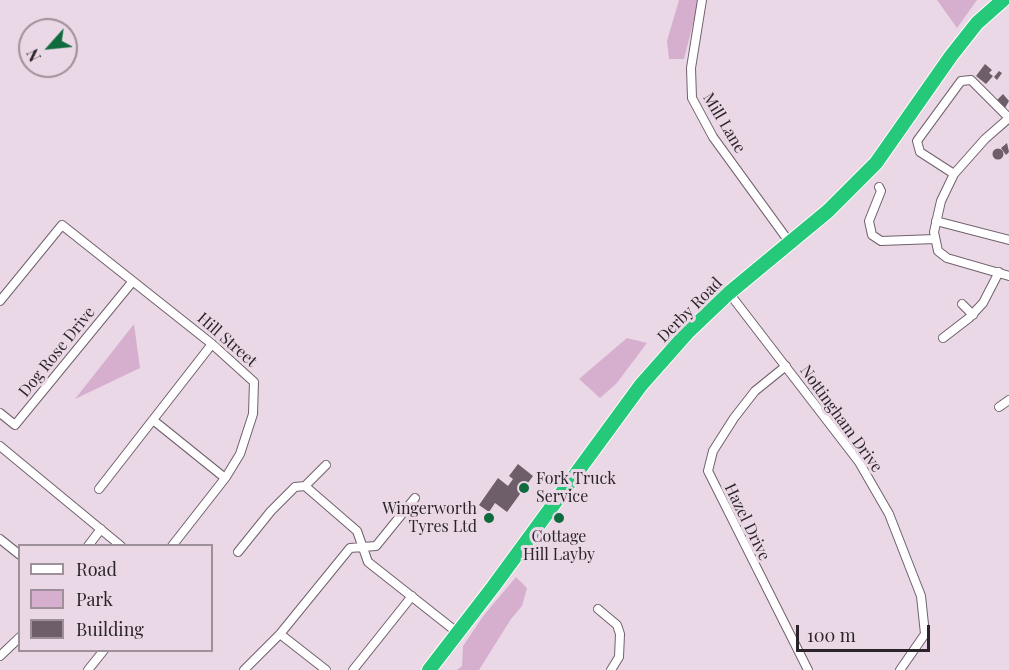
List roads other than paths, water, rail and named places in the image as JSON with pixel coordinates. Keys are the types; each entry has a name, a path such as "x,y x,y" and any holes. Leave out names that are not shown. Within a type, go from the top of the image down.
{"highway":[{"name":"Derby Road","path":"429,670 641,385 687,333 729,293 849,192 876,163 951,56 977,24 1006,1"}],"street":[{"name":"Mill Lane","path":"702,0 691,68 692,98 713,137 790,243"},
{"path":"954,174 920,152 917,141 961,81 971,80 1009,118 985,138 954,174 941,201 936,221 935,239 938,250 947,258 1009,276"},
{"path":"879,187 881,191 869,221 872,235 881,241 935,239"},
{"path":"936,221 1009,240"},
{"name":"Hill Street","path":"0,301 62,225 212,344 254,382 253,414 240,454 225,478 174,544"},
{"path":"943,338 973,315 999,272"},
{"name":"Dog Rose Drive","path":"0,413 15,425 133,281"},
{"name":"Nottingham Drive","path":"729,293 859,462 889,514 921,596 925,634 900,670"},
{"path":"962,304 973,315"},
{"path":"99,489 212,344"},
{"name":"Hazel Drive","path":"786,366 755,391 734,418 713,451 708,471 807,670"},
{"path":"999,407 1009,400"},
{"path":"153,420 225,478"},
{"path":"0,446 119,544"},
{"path":"238,552 295,488 305,486 326,465"},
{"path":"305,486 357,531 368,562 458,633"},
{"path":"244,670 280,634 350,548 362,545 376,546 415,498"},
{"path":"90,544 101,529"},
{"path":"1,543 18,554"},
{"path":"353,670 412,596"},
{"path":"598,609 617,625 620,634 619,657 611,670"},
{"path":"280,634 326,670"},
{"path":"0,656 18,639"},
{"path":"88,670 103,652"}],"place":[{"name":"Fork Truck Service","path":"524,488"},
{"name":"Wingerworth Tyres Ltd","path":"489,518"},
{"name":"Cottage Hill Layby","path":"559,518"}]}
